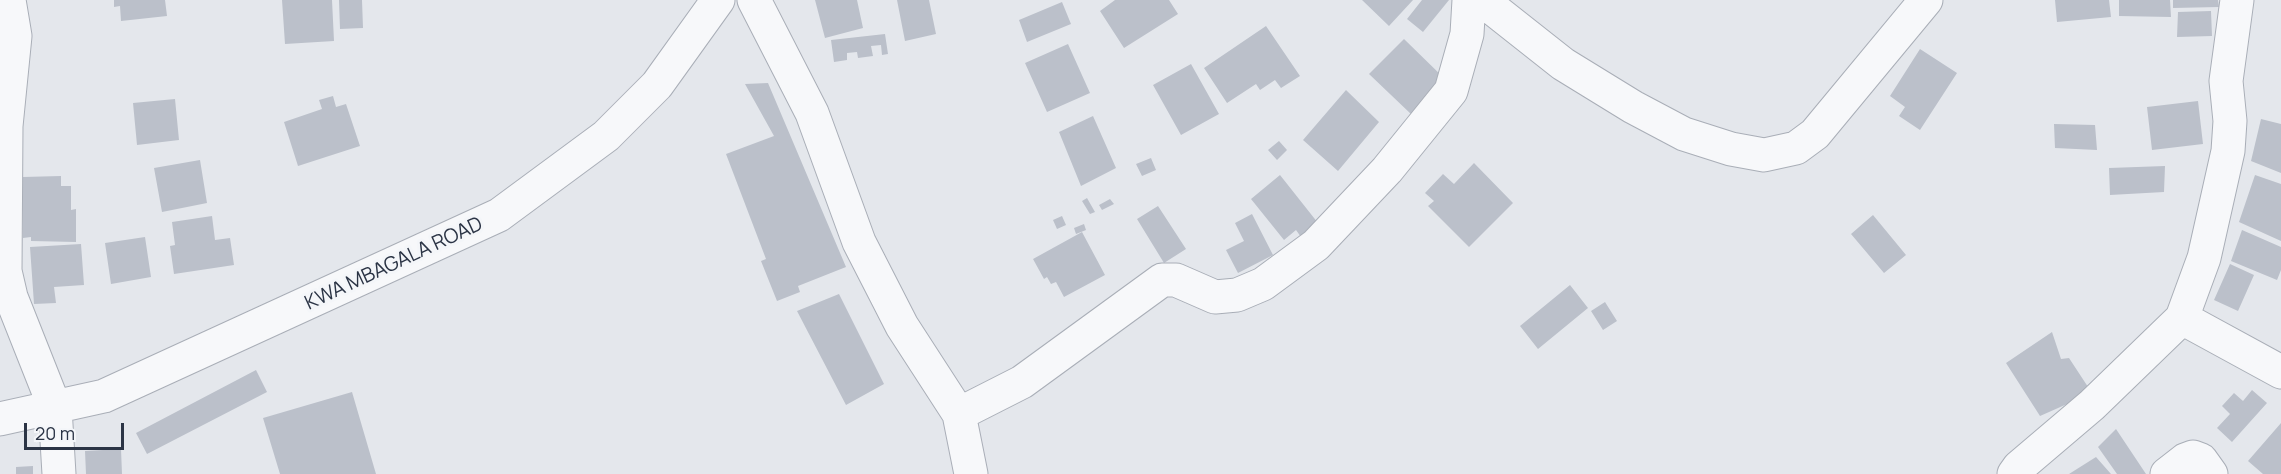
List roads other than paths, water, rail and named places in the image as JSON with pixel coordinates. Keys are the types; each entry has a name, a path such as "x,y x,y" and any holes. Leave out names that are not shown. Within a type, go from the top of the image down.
{"street":[{"path":"9,0 15,36 6,126 5,271 10,297 55,408 59,474"},
{"name":"KWA MBAGALA ROAD","path":"0,419 104,396 500,215 606,136 650,92 694,37 718,0"},
{"path":"754,0 812,113 859,242 902,326 959,414 972,474"},
{"path":"959,414 1022,382 1162,280 1176,280 1215,297 1237,294 1263,284 1316,245 1387,171 1451,91 1467,34 1469,0"},
{"path":"1482,0 1563,64 1633,107 1684,134 1731,149 1764,155 1796,148 1815,134 1926,0"},
{"path":"2014,474 2019,466 2092,405 2182,318 2204,258 2228,151 2230,121 2226,81 2237,0"},
{"path":"2182,318 2281,372"},
{"path":"2167,474 2185,460 2193,457 2201,460 2211,474"}]}
